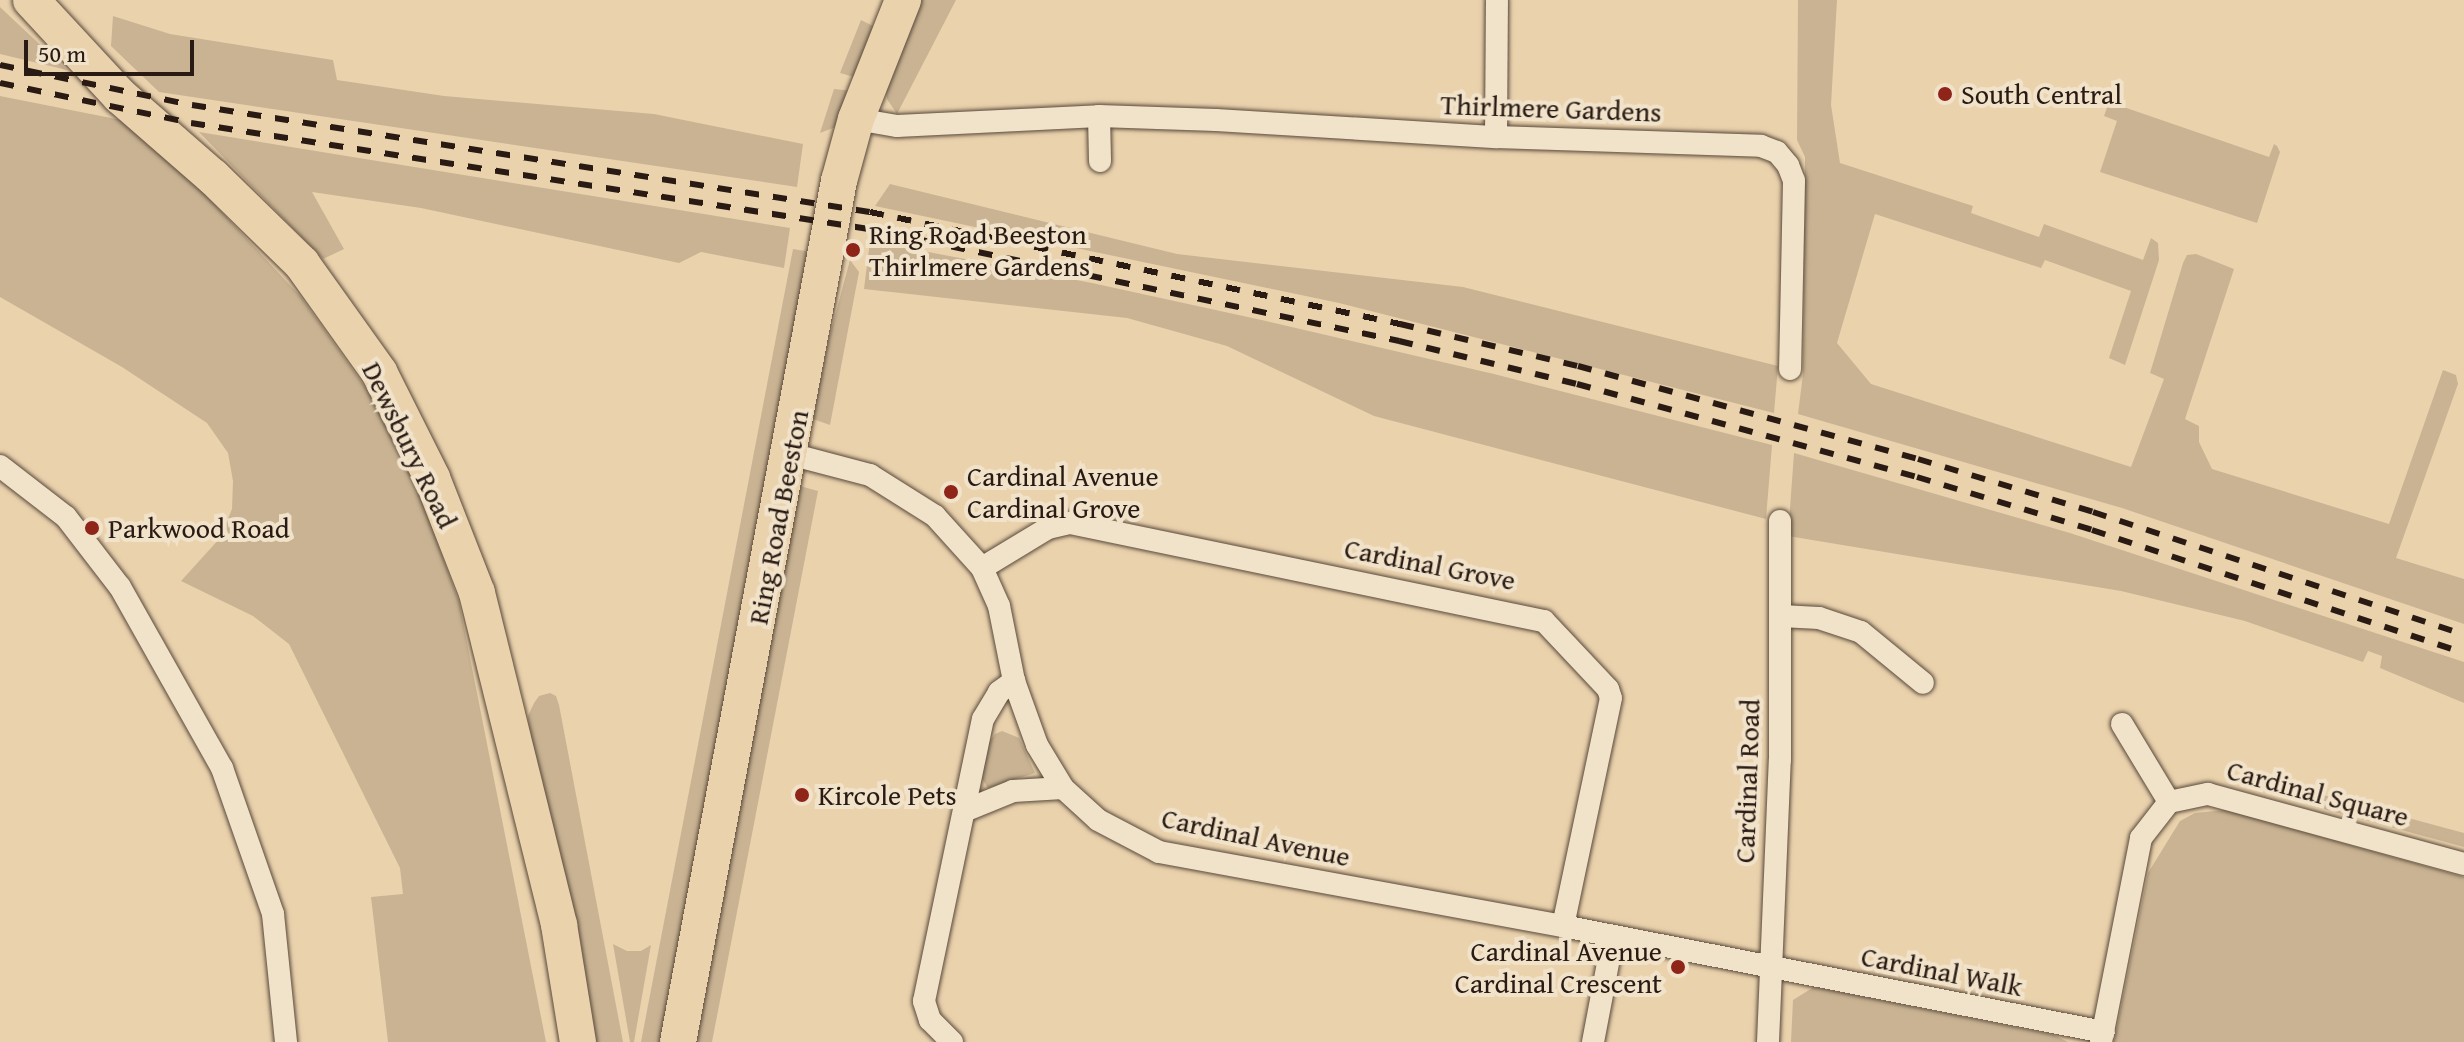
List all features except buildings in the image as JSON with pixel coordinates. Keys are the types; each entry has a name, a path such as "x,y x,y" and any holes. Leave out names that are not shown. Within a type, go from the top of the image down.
{"main road":[{"name":"Dewsbury Road","path":"31,0 120,96 213,177 302,264 379,372 432,478 477,593 559,925 578,1042"},
{"name":"Ring Road Beeston","path":"678,1042 839,181 856,119 903,0"},
{"name":"Dewsbury Road","path":"520,776 556,1042"}],"street":[{"path":"1496,137 1497,0"},
{"name":"Thirlmere Gardens","path":"856,119 897,126 1099,116 1496,137 1761,146 1777,152 1788,165 1794,181 1790,369"},
{"path":"1099,116 1100,161"},
{"name":"Cardinal Avenue","path":"790,454 870,475 935,516 982,568 999,606 1014,681 1037,745 1063,788 1098,820 1159,852 1770,967"},
{"path":"0,466 66,517 120,587 222,768 273,914 286,1042"},
{"name":"Cardinal Road","path":"1768,1042 1780,760 1780,521"},
{"name":"Cardinal Grove","path":"982,568 1048,528 1070,523 1544,621 1608,689 1611,698 1563,926"},
{"path":"1781,616 1819,618 1861,632 1923,683"},
{"path":"952,1042 930,1020 924,1001 983,719 999,692 1014,681"},
{"path":"2102,1037 2141,838 2169,802 2122,724"},
{"path":"964,811 1013,791 1063,788"},
{"name":"Cardinal Square","path":"2169,802 2208,794 2464,864"},
{"path":"1593,1042 1613,937"},
{"name":"Cardinal Walk","path":"1770,967 2102,1037"}],"shaded area":[{"path":"922,0 956,0 897,114 887,99 885,84"},
{"path":"1798,0 1837,0 1831,105 1840,163 1973,206 1971,213 2039,237 2044,224 2143,260 2151,238 2158,243 2159,260 2125,365 2109,358 2131,291 2045,260 2041,268 1875,214 1837,343 1871,384 2131,467 2164,379 2150,373 2187,255 2196,254 2234,269 2185,419 2199,426 2199,442 2212,469 2389,524 2443,370 2456,375 2458,384 2396,558 2464,579 2464,624 2122,508 1798,414 1803,374 1805,157 1797,140"},
{"path":"0,7 67,70 0,54"},
{"path":"113,16 170,34 333,60 337,80 444,96 654,114 803,144 797,187 159,92 111,46"},
{"path":"861,20 879,29 858,78 840,73"},
{"path":"834,89 854,91 838,126 820,133"},
{"path":"0,96 121,120 205,194 301,297 372,397 415,480 459,602 546,1042 388,1042 371,897 403,894 400,868 289,644 253,616 181,581 220,538 232,509 233,481 228,453 207,423 122,367 0,297"},
{"path":"2109,102 2269,157 2274,144 2277,146 2280,152 2257,223 2100,172 2117,121 2104,116"},
{"path":"199,132 790,228 784,268 701,252 679,263 421,208 312,192 344,249 323,259"},
{"path":"890,184 1177,254 1463,287 1778,366 1774,413 1339,303 875,206"},
{"path":"870,241 1092,283 1266,321 1494,374 1772,445 1766,519 1374,416 1227,346 1127,318 864,289"},
{"path":"793,249 811,252 663,1042 641,1042"},
{"path":"850,260 859,272 830,425 813,419 828,342"},
{"path":"1794,453 2070,533 2464,662 2464,703 2380,668 2382,656 2368,651 2363,662 2245,621 2121,591 1788,536"},
{"path":"800,486 818,491 712,1042 694,1042"},
{"path":"550,693 556,696 559,705 623,1042 588,1042 529,733 528,716 534,703 539,696"},
{"path":"1002,731 1019,738 1035,773 988,788 981,777 988,744 995,734"},
{"path":"2312,792 2464,833 2464,847 2309,805"},
{"path":"2226,810 2464,877 2464,1042 2114,1042 2148,873 2180,821 2195,813"},
{"path":"613,944 627,951 641,951 651,945 634,1042 630,1042"},
{"path":"1814,987 2054,1035 2068,1042 1791,1042 1793,1000"}],"railway":[{"path":"0,65 192,105 870,212 1400,324 1578,366 1918,459 2093,512 2464,635"},
{"path":"0,83 191,123 869,229 1399,341 1577,384 1917,477 2092,530 2464,653"}],"place":[{"name":"South Central","path":"1945,94"},
{"name":"Ring Road Beeston Thirlmere Gardens","path":"853,250"},
{"name":"Cardinal Avenue Cardinal Grove","path":"951,492"},
{"name":"Parkwood Road","path":"92,528"},
{"name":"Kircole Pets","path":"802,795"},
{"name":"Cardinal Avenue Cardinal Crescent","path":"1678,967"}]}
